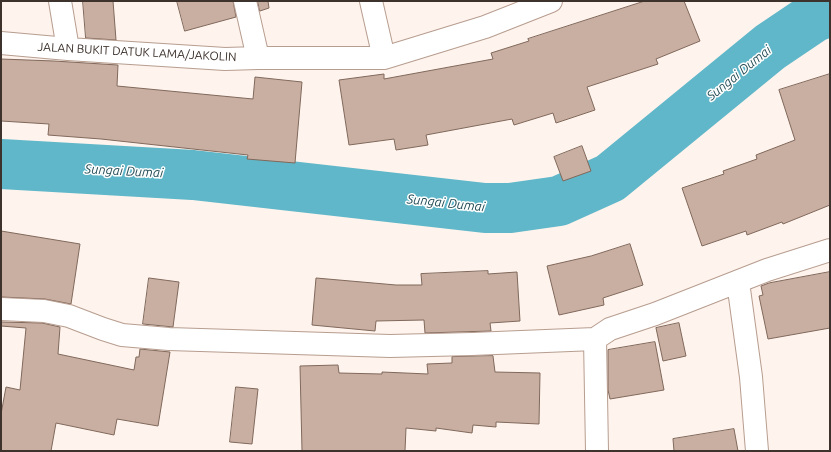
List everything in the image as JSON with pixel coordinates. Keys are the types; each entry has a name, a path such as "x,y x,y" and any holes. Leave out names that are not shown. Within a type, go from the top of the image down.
{"street":[{"path":"60,1 68,49"},
{"path":"245,1 258,58"},
{"path":"371,1 384,58"},
{"name":"JALAN BUKIT DATUK LAMA/JAKOLIN","path":"1,43 68,49 225,59 384,58 485,27 551,1"},
{"path":"1,309 44,311 69,316 122,335 169,339 390,346 595,338 610,329 655,314 767,270 830,250"},
{"path":"738,282 751,377 757,451"},
{"path":"595,338 597,451"}],"building":[{"path":"83,1 113,1 116,40 86,38"},
{"path":"177,1 233,1 236,17 185,31"},
{"path":"258,1 268,1 269,8 260,11"},
{"path":"645,1 684,1 700,41 656,59 658,64 587,87 595,110 556,123 553,113 514,125 512,119 426,135 428,145 396,150 394,139 349,145 339,80 384,74 384,79 493,59 491,53 529,41 528,39"},
{"path":"1,59 118,65 117,86 253,99 255,77 302,82 295,163 247,159 248,155 101,139 48,135 49,124 1,121"},
{"path":"830,74 830,205 783,224 782,222 747,235 746,231 702,246 682,188 724,174 723,171 757,159 756,155 795,140 779,90"},
{"path":"582,146 591,171 563,181 554,157"},
{"path":"1,231 80,244 71,304 45,299 1,297"},
{"path":"630,244 643,285 603,298 604,305 559,315 547,266 591,256"},
{"path":"488,271 488,274 517,272 520,321 490,323 491,331 425,333 424,320 376,321 375,331 312,325 316,278 396,285 422,285 421,274"},
{"path":"830,272 830,328 768,339 759,296 763,295 761,286 769,283"},
{"path":"149,278 179,282 173,327 143,324"},
{"path":"1,322 42,323 60,327 58,354 134,370 136,357 139,357 140,349 170,352 158,426 117,419 114,435 56,423 51,451 1,451 1,414 6,387 20,390 26,328 1,326"},
{"path":"679,323 686,356 663,361 656,328"},
{"path":"655,342 664,390 610,399 608,390 608,350"},
{"path":"493,356 495,372 540,373 539,424 496,422 496,427 473,425 472,433 436,428 436,431 406,428 405,451 302,451 300,366 338,365 339,373 382,374 382,372 428,374 427,364 452,363 452,357"},
{"path":"236,387 258,389 252,444 230,442"},
{"path":"734,429 738,451 674,451 673,439"}],"waterway":[{"name":"Sungai Dumai","path":"1,164 193,175 485,208 510,208 559,201 610,178 770,47 813,18 830,11"}]}
